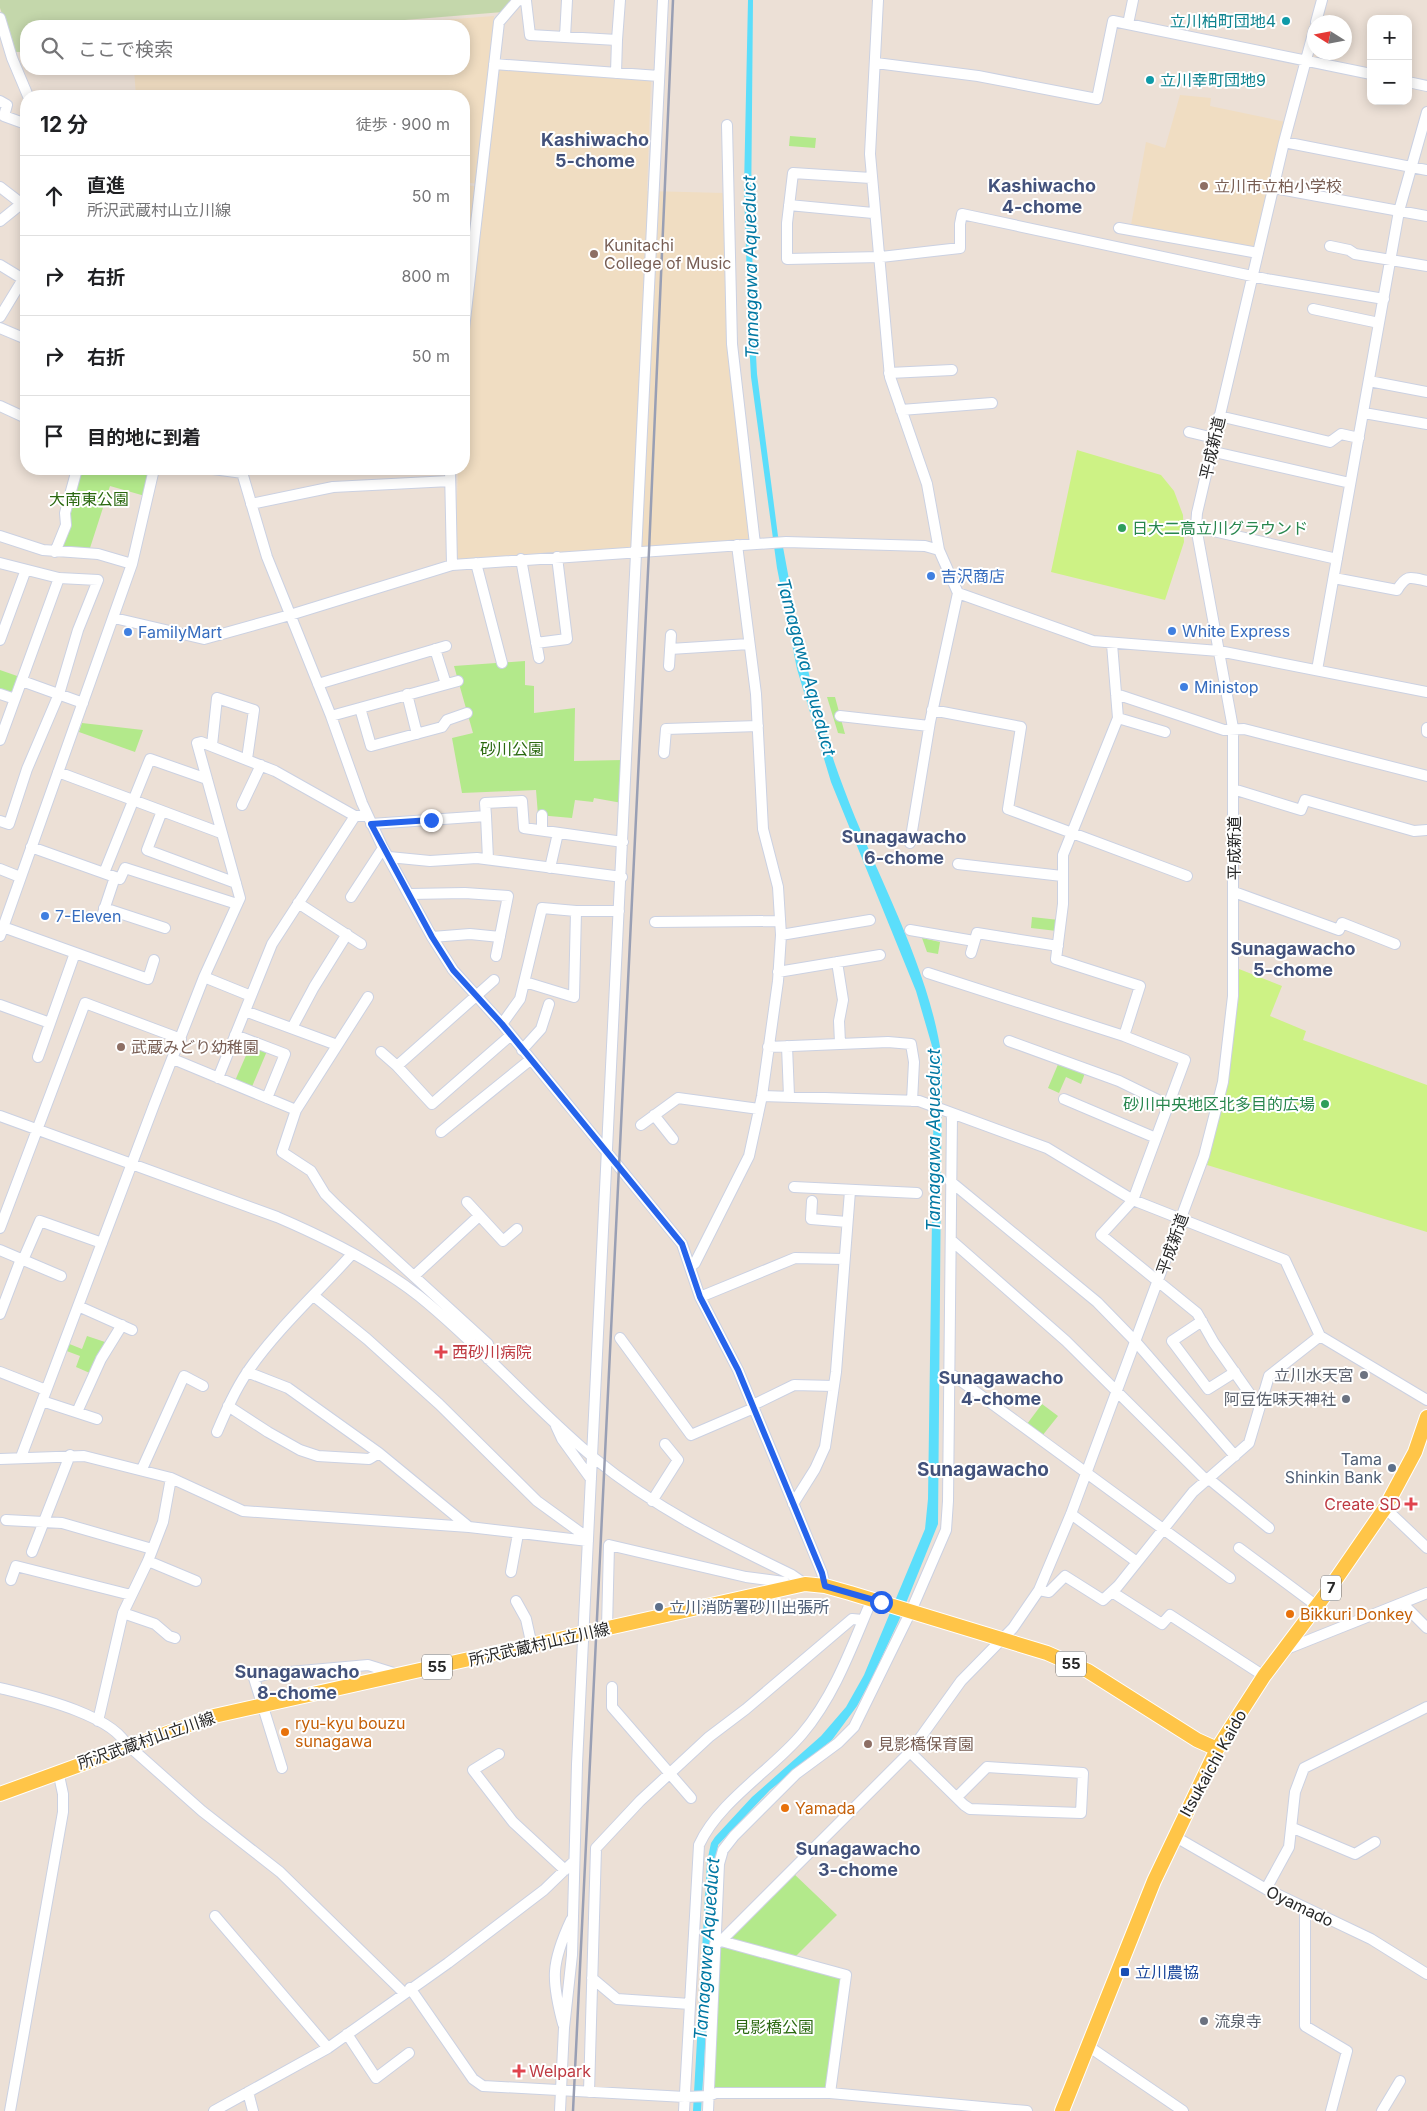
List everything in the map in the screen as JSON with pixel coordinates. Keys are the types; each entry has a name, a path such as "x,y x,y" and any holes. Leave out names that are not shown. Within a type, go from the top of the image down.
{"main road":[{"name":"Itsukaichi Kaido","path":"1062,2111 1174,1836 1217,1748 1264,1676 1317,1606 1384,1508 1415,1452 1427,1417"},
{"name":"所沢武蔵村山立川線","path":"0,1794 58,1771 214,1716 263,1703 401,1676 789,1587 805,1584 825,1586 876,1601"},
{"name":"55","path":"876,1601 1003,1638 1047,1653 1088,1671 1197,1740 1217,1748"}],"street":[{"path":"470,266 499,22 519,0 526,1 530,35 617,40"},
{"path":"565,37 567,0"},
{"path":"616,73 620,0"},
{"path":"560,2111 564,2028 570,1984 573,1862 622,877 662,0"},
{"path":"878,0 870,154 873,213 880,257 889,373 928,484 939,550 958,593 932,710 910,843"},
{"path":"1128,24 1133,0"},
{"path":"1318,15 1322,0"},
{"path":"0,18 12,58 25,90"},
{"path":"876,63 978,76 1097,99 1113,21 1367,73"},
{"path":"0,54 12,58"},
{"name":"平成新道","path":"718,1943 910,1752 962,1681 1003,1638 1039,1590 1071,1514 1116,1388 1158,1282 1204,1156 1223,1082 1233,996 1234,789 1233,728 1196,527 1196,513 1284,142 1307,60"},
{"path":"494,64 659,76"},
{"path":"1412,83 1427,86"},
{"path":"0,101 7,105 4,116 20,122"},
{"path":"1317,670 1399,211 1427,112"},
{"path":"728,125 732,344 755,544"},
{"path":"1284,142 1427,170"},
{"path":"871,178 793,173 786,223 787,259 880,257 960,248 962,214 1252,276 1384,299"},
{"path":"0,187 20,200"},
{"path":"1274,188 1427,216"},
{"path":"789,205 873,213"},
{"path":"0,221 20,207"},
{"path":"1120,228 1258,253"},
{"path":"1330,246 1349,250 1355,254 1427,266"},
{"path":"0,265 20,277"},
{"path":"0,317 20,284"},
{"path":"1313,309 1379,323"},
{"path":"0,328 20,336"},
{"path":"889,373 952,370"},
{"path":"1369,381 1427,392"},
{"path":"901,410 992,402"},
{"path":"0,406 20,413"},
{"path":"1364,413 1427,424"},
{"path":"1219,416 1330,442 1341,434 1359,438"},
{"path":"1189,432 1214,438"},
{"path":"1210,451 1350,484"},
{"path":"55,552 66,525 65,513 75,475"},
{"path":"153,475 132,564 2,931 75,953 148,979 154,960"},
{"path":"243,475 267,557 331,716 369,820 383,848 432,937 453,970 502,1024 682,1244 700,1297 738,1370 822,1573 825,1586"},
{"path":"450,475 452,564"},
{"path":"251,504 333,488 450,480"},
{"path":"1196,527 1337,559"},
{"path":"0,536 55,552 98,554 132,564"},
{"path":"114,618 204,639 290,615 452,564 786,542 924,546 939,550"},
{"path":"690,1267 695,1263 749,1156 762,1096 778,972 780,935 778,887 763,828 758,726 737,545"},
{"path":"536,643 567,639 557,557"},
{"path":"521,560 539,658"},
{"path":"0,563 25,572 59,578 98,580 78,630 59,694 27,769 9,824 0,821"},
{"path":"476,563 502,663"},
{"path":"0,640 25,572"},
{"path":"1334,578 1397,590 1404,579 1410,577 1427,581"},
{"path":"0,740 59,578"},
{"path":"958,593 1033,618 1076,636 1112,644 1219,651 1427,692"},
{"path":"669,666 671,635"},
{"path":"670,649 749,644"},
{"path":"1112,644 1118,718 1063,855 1063,904 1056,959 1140,986 1124,1036"},
{"path":"318,684 446,646"},
{"path":"435,649 446,684"},
{"path":"22,681 83,703"},
{"path":"331,716 458,681"},
{"path":"0,694 15,700"},
{"path":"407,694 417,734"},
{"path":"1116,694 1224,730 1233,728 1244,729 1427,776"},
{"path":"212,745 217,698 254,710 247,759"},
{"path":"360,708 371,746 442,727 447,720 467,713"},
{"path":"932,710 1022,727 1008,809 1187,876"},
{"path":"840,716 929,726"},
{"path":"1118,718 1165,732"},
{"path":"664,753 666,729 758,726"},
{"path":"21,1457 131,1164 204,977 240,898 197,743 201,742 212,745 261,765 355,816 369,820 486,816"},
{"path":"104,873 150,759 207,779"},
{"path":"242,805 261,765"},
{"path":"58,772 221,833"},
{"path":"1234,789 1301,810 1305,800 1414,831 1427,830"},
{"path":"488,859 485,803 522,801 524,828 623,842"},
{"path":"162,811 146,850 236,883"},
{"path":"542,815 542,830"},
{"path":"218,1078 272,944 355,816"},
{"path":"550,868 558,833"},
{"path":"31,847 120,880 125,868 238,904"},
{"path":"351,897 383,848"},
{"path":"389,857 430,861 488,859 622,877"},
{"path":"958,864 1062,876"},
{"path":"0,869 20,877"},
{"path":"115,877 103,912 165,928"},
{"path":"1234,892 1339,930 1342,923 1395,944"},
{"path":"410,894 465,893 508,896 496,956"},
{"path":"298,903 361,944"},
{"path":"502,1024 520,999 542,908 576,911 619,911"},
{"path":"525,982 574,997 576,911"},
{"path":"780,935 870,920"},
{"path":"654,922 779,921"},
{"path":"910,930 974,941"},
{"path":"971,953 977,933 1058,946"},
{"path":"292,1028 314,987 347,934"},
{"path":"432,937 470,934 500,937"},
{"path":"38,1057 75,953"},
{"path":"778,972 880,955"},
{"path":"837,962 843,1000 839,1021 840,1043"},
{"path":"928,973 1124,1036 1185,1060 1133,1200 1101,1235 1197,1313 1259,1407"},
{"path":"204,977 251,996"},
{"path":"397,1066 494,980"},
{"path":"368,997 296,1110 282,1152 311,1171 325,1194 337,1206 488,1344 488,1359"},
{"path":"0,1228 85,1003 181,1039"},
{"path":"522,1050 541,1029 549,1004"},
{"path":"0,1006 50,1023"},
{"path":"245,1010 337,1045"},
{"path":"235,1034 284,1054 267,1098"},
{"path":"381,1052 397,1066 432,1104 511,1035"},
{"path":"1009,1041 1119,1082 1168,1105"},
{"path":"768,1047 840,1043 888,1042 911,1044 914,1062 912,1101"},
{"path":"787,1046 789,1096"},
{"path":"173,1059 296,1110"},
{"path":"442,1132 530,1060"},
{"path":"762,1096 912,1101 1047,1148 1133,1200 1285,1260 1320,1336 1427,1400"},
{"path":"641,1125 678,1098 759,1109"},
{"path":"1064,1099 1156,1138"},
{"path":"708,2111 706,2096 718,1943 719,1864 723,1850 734,1836 789,1780 838,1743 854,1727 946,1530 950,1372 952,1114"},
{"path":"654,1115 673,1139"},
{"path":"0,1116 277,1218 310,1231 352,1254 419,1296 592,1456 652,1501 694,1527 792,1575 805,1584"},
{"path":"950,1181 1097,1302 1135,1341 1236,1456"},
{"path":"794,1187 917,1194"},
{"path":"793,1504 815,1469 825,1447 834,1386 850,1191"},
{"path":"812,1201 811,1219 847,1222"},
{"path":"467,1202 503,1241 517,1229"},
{"path":"414,1276 479,1216"},
{"path":"0,1314 40,1220 102,1243"},
{"path":"951,1240 1116,1388 1208,1480 1269,1528"},
{"path":"0,1250 61,1276"},
{"path":"217,1432 228,1406 247,1372 266,1347 352,1254"},
{"path":"700,1297 795,1258 844,1259"},
{"path":"314,1296 367,1339 439,1404 537,1501 588,1540"},
{"path":"78,1306 132,1330"},
{"path":"1202,1321 1172,1341 1208,1389 1235,1372"},
{"path":"77,1412 101,1359 122,1325"},
{"path":"1039,1590 1049,1592 1065,1576 1101,1600 1112,1592 1193,1492 1250,1443 1269,1376 1320,1336"},
{"path":"620,1338 691,1435 753,1406 794,1384 834,1386"},
{"path":"0,1372 46,1390"},
{"path":"247,1372 288,1388 379,1453 469,1527"},
{"path":"950,1372 1230,1578"},
{"path":"142,1469 184,1376 203,1386"},
{"path":"42,1401 96,1419"},
{"path":"228,1406 300,1450 318,1456 369,1459 379,1453"},
{"path":"554,1420 562,1439 591,1479"},
{"path":"652,1501 678,1460 665,1444"},
{"path":"32,1552 70,1456"},
{"path":"0,1459 84,1456 142,1469 171,1478 243,1510 469,1527 518,1534 588,1540"},
{"path":"98,1720 123,1613 148,1561 162,1522 171,1478"},
{"path":"1384,1508 1427,1548"},
{"path":"1071,1514 1137,1562"},
{"path":"6,1520 62,1523 152,1549"},
{"path":"511,1572 518,1534"},
{"path":"607,1628 609,1545 746,1576 784,1582 789,1587"},
{"path":"1239,1548 1317,1606"},
{"path":"148,1561 196,1581"},
{"path":"11,1580 16,1566 131,1595"},
{"path":"1112,1592 1162,1624 1170,1615 1264,1676"},
{"path":"1283,1651 1427,1593"},
{"path":"516,1601 526,1619 532,1646"},
{"path":"684,2111 687,2096 698,1856 703,1838 708,1828 751,1782 802,1735 831,1694 863,1620 876,1601"},
{"path":"1402,1603 1427,1628"},
{"path":"123,1613 155,1624 168,1636 175,1638"},
{"path":"589,2092 596,1848 640,1801 710,1736 754,1703 852,1619 863,1620"},
{"path":"282,1768 254,1678 267,1674 368,1665 401,1676"},
{"path":"612,1687 612,1707 692,1798"},
{"path":"0,1688 46,1699 98,1720 125,1739 129,1747 202,1811 280,1872 406,1990 478,2083 490,2087 687,2096 706,2096 716,2093 830,2094 1027,2111"},
{"path":"1266,1889 1289,1847 1293,1828 1295,1792 1304,1768 1427,1707"},
{"path":"910,1752 956,1797 970,1809 1081,1814 1082,1773 986,1767 956,1797"},
{"path":"499,1754 473,1770 513,1822 565,1870"},
{"path":"10,2111 63,1812 63,1794 58,1771"},
{"path":"1293,1828 1355,1854 1375,1842"},
{"name":"Oyamado","path":"1174,1836 1266,1889 1305,1910 1371,1939 1426,1972"},
{"path":"214,2111 328,2048 406,1990 448,1963 544,1890 573,1862"},
{"path":"1305,1910 1305,2026 1347,2051 1331,2111"},
{"path":"215,1916 328,2048"},
{"path":"564,2028 554,1981 554,1968 572,1919"},
{"path":"718,1943 846,1975 830,2094"},
{"path":"592,1978 617,1999 690,2004"},
{"path":"347,2034 376,2078 409,2052"},
{"path":"1088,2046 1183,2111"},
{"path":"1382,2111 1400,2081"},
{"path":"248,2092 254,2111"}],"shaded area":[{"path":"494,16 478,184 470,183 470,90 136,90 134,75 470,75 470,20 442,20"},
{"name":"Kunitachi College of Music","path":"498,69 651,78 647,191 724,193 727,348 754,540 455,561 458,475 470,475 470,186 484,187"},
{"name":"立川市立柏小学校","path":"1180,95 1211,98 1210,106 1286,122 1256,248 1131,225 1146,142 1165,148"}],"green space":[{"path":"0,0 514,0 503,12 405,20 20,20 20,52 15,52 0,8"},
{"path":"790,136 816,138 815,148 789,146"},
{"name":"日大二高立川グラウンド","path":"1077,450 1161,475 1174,491 1183,515 1184,542 1165,600 1051,572"},
{"name":"大南東公園","path":"79,475 150,475 145,496 110,486 90,548 61,550 67,513"},
{"name":"砂川公園","path":"525,661 525,685 534,686 534,713 575,708 574,761 623,760 622,803 594,798 593,802 575,800 572,818 538,815 536,790 462,793 452,738 473,733 454,666"},
{"path":"0,670 20,677 13,696 0,691"},
{"path":"827,697 835,697 845,734 838,733"},
{"path":"82,723 143,730 135,752 79,732"},
{"path":"1032,917 1059,920 1057,931 1031,928"},
{"path":"922,938 940,942 938,954 927,952"},
{"name":"砂川中央地区北多目的広場","path":"1239,969 1282,986 1270,1016 1306,1031 1303,1040 1427,1085 1427,1232 1207,1165 1228,1068"},
{"path":"251,1044 267,1051 251,1089 234,1083"},
{"path":"1059,1062 1085,1073 1081,1084 1066,1077 1059,1093 1048,1088"},
{"path":"87,1336 108,1343 92,1374 76,1367 80,1356 64,1350 67,1343 82,1349"},
{"path":"1042,1404 1058,1416 1042,1436 1027,1424"},
{"name":"見影橋公園","path":"792,1872 837,1915 791,1961 843,1977 830,2090 707,2093 717,1946"}],"water":[{"name":"Tamagawa Aqueduct","path":"748,0 753,0 751,218 757,374 778,536 783,547 815,700 833,760 914,956 926,990 942,1059 938,1524 900,1618 857,1706 832,1740 770,1790 718,1845 701,2111 693,2111 707,1862 711,1843 752,1797 821,1736 846,1707 864,1675 925,1529 928,1499 934,1078 932,1046 916,991 831,782 797,669 777,568 751,377 749,342 744,188"}],"railway":[{"path":"573,2111 649,551 673,0"}],"place":[{"name":"立川柏町団地4","path":"1286,21"},
{"name":"立川幸町団地9","path":"1150,80"},
{"name":"立川市立柏小学校","path":"1204,186"},
{"name":"Kunitachi College of Music","path":"594,254"},
{"name":"日大二高立川グラウンド","path":"1122,528"},
{"name":"吉沢商店","path":"931,576"},
{"name":"White Express","path":"1172,631"},
{"name":"FamilyMart","path":"128,632"},
{"name":"Ministop","path":"1184,687"},
{"name":"7-Eleven","path":"45,916"},
{"name":"武蔵みどり幼稚園","path":"121,1047"},
{"name":"砂川中央地区北多目的広場","path":"1325,1104"},
{"name":"西砂川病院","path":"441,1352"},
{"name":"立川水天宮","path":"1364,1375"},
{"name":"阿豆佐味天神社","path":"1346,1399"},
{"name":"Tama Shinkin Bank","path":"1392,1468"},
{"name":"Create SD","path":"1411,1504"},
{"name":"立川消防署砂川出張所","path":"659,1607"},
{"name":"Bikkuri Donkey","path":"1290,1614"},
{"name":"ryu-kyu bouzu sunagawa","path":"285,1732"},
{"name":"見影橋保育園","path":"868,1744"},
{"name":"Yamada","path":"785,1808"},
{"name":"立川農協","path":"1125,1972"},
{"name":"流泉寺","path":"1204,2021"},
{"name":"Welpark","path":"519,2071"}],"district":[{"name":"Kashiwacho 5-chome","path":"595,150"},
{"name":"Kashiwacho 4-chome","path":"1042,196"},
{"name":"Sunagawacho 6-chome","path":"904,848"},
{"name":"Sunagawacho 5-chome","path":"1293,960"},
{"name":"Sunagawacho 4-chome","path":"1001,1388"},
{"name":"Sunagawacho","path":"983,1469"},
{"name":"Sunagawacho 8-chome","path":"297,1682"},
{"name":"Sunagawacho 3-chome","path":"858,1859"}],"route":[{"path":"431,820 371,824 432,937 453,970 502,1024 682,1244 700,1297 716,1331 738,1370 753,1404 822,1573 825,1586 881,1602"}]}
